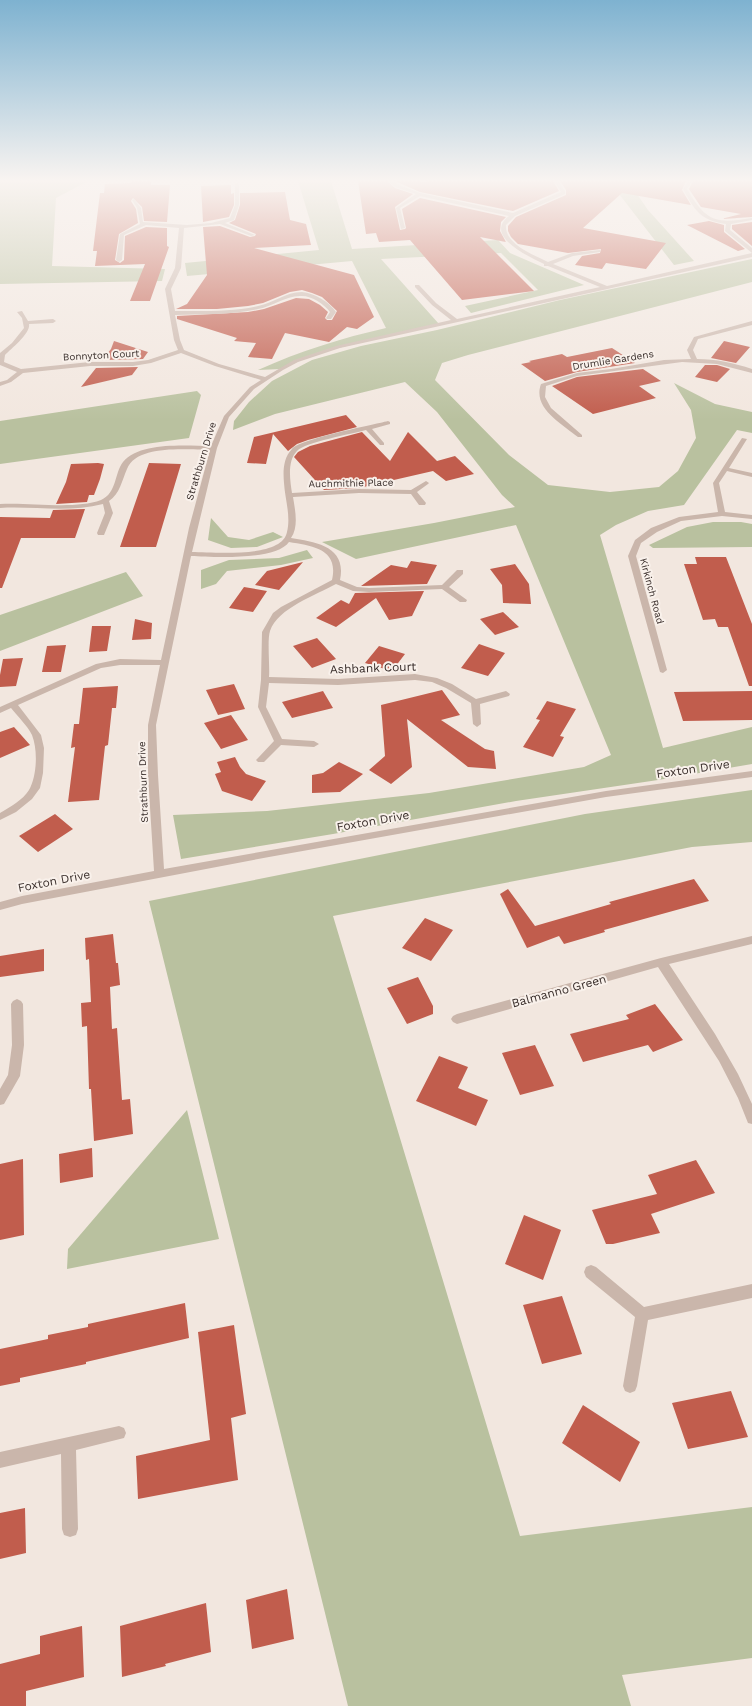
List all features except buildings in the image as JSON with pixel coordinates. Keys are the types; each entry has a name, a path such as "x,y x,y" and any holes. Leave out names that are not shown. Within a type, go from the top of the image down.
{"street":[{"path":"179,261 178,268 168,290 181,351 217,365 264,379"},
{"path":"538,261 605,287"},
{"path":"546,265 557,261"},
{"name":"Strathburn Drive","path":"159,873 153,775 152,725 193,528 214,448 224,422 232,409 252,388 264,379 296,361 324,351 726,261"},
{"path":"417,286 434,304 456,321"},
{"path":"172,313 249,309 272,304 283,296 310,294 331,309 333,312 330,318"},
{"path":"20,312 26,323 53,321"},
{"name":"Bonnyton Court","path":"26,323 27,328 2,354 1,359 1,363 5,366 21,371 90,364 133,364 149,362 181,351"},
{"path":"694,359 690,350 696,338 752,323"},
{"name":"Drumlie Gardens","path":"580,436 548,409 542,397 543,385 567,377 674,360 694,359 741,367 752,371"},
{"name":"Bonnyton Court","path":"0,384 9,381 21,371"},
{"path":"188,554 235,554 271,550 288,540 291,534 292,522 285,469 289,458 295,449 307,442 388,423"},
{"path":"367,428 382,444"},
{"path":"722,514 716,483 744,439"},
{"path":"0,506 79,505 105,500 112,496 126,463 132,457 156,449 214,448"},
{"path":"725,469 752,475"},
{"path":"422,503 413,492 426,483"},
{"name":"Auchmithie Place","path":"289,495 358,491 413,492"},
{"path":"101,533 109,513 105,500"},
{"name":"Kirkinch Road","path":"663,670 632,556 638,542 654,530 679,519 722,514 752,517"},
{"path":"278,742 262,707 265,680 266,632 276,615 290,605 336,581 339,567 336,558 330,552 304,542 288,540"},
{"path":"444,587 460,572"},
{"path":"336,581 356,589 369,590 444,587 463,600"},
{"path":"0,710 99,666 120,662 166,663"},
{"name":"Ashbank Court","path":"265,680 338,682 416,677 434,680 449,686 476,702"},
{"path":"477,724 476,702 506,694"},
{"path":"0,817 20,805 33,792 40,762 40,748 36,736 13,705"},
{"path":"261,760 278,742 314,744"},
{"name":"Foxton Drive","path":"0,906 159,873 606,794 752,774"},
{"name":"Balmanno Green","path":"457,1019 661,962 752,940"},
{"path":"661,962 706,1030 744,1097 752,1119"},
{"path":"0,1100 14,1076 18,1045 16,1004"},
{"path":"591,1272 642,1314"},
{"path":"642,1314 752,1291"},
{"path":"630,1386 642,1314"},
{"path":"0,1460 119,1433"},
{"path":"68,1445 70,1529"}],"green space":[{"path":"0,261 52,261 52,266 165,269 162,281 0,284"},
{"path":"210,261 382,261 439,324 317,353 281,369 258,370 321,346 386,328 352,261 187,276 185,263"},
{"path":"509,261 528,261 584,285 471,313 465,306 538,290"},
{"path":"671,261 694,261 674,265"},
{"path":"744,261 752,261 752,282 442,363 435,380 509,455 548,485 610,492 659,487 678,471 696,438 691,410 674,383 715,404 752,412 752,433 737,430 684,505 648,511 616,525 600,535 663,748 752,727 752,764 658,780 516,801 333,834 181,859 173,815 267,811 429,793 584,767 611,755 516,525 356,559 322,542 434,523 515,507 502,495 437,412 405,382 275,414 233,430 234,421 249,402 272,381 312,360 361,346 437,330 560,300"},
{"path":"197,391 201,395 189,438 0,464 0,421"},
{"path":"211,518 228,537 249,540 273,532 283,537 257,547 231,548 208,540"},
{"path":"713,522 741,522 752,524 752,547 653,548 649,545 687,527"},
{"path":"307,550 313,558 281,565 227,571 216,584 201,589 201,570 229,560 279,558"},
{"path":"126,572 143,596 0,651 0,615"},
{"path":"752,790 752,842 692,847 333,916 520,1536 752,1507 752,1658 622,1675 631,1706 348,1706 149,901 585,814"},
{"path":"187,1110 219,1239 67,1269 68,1249"}]}
